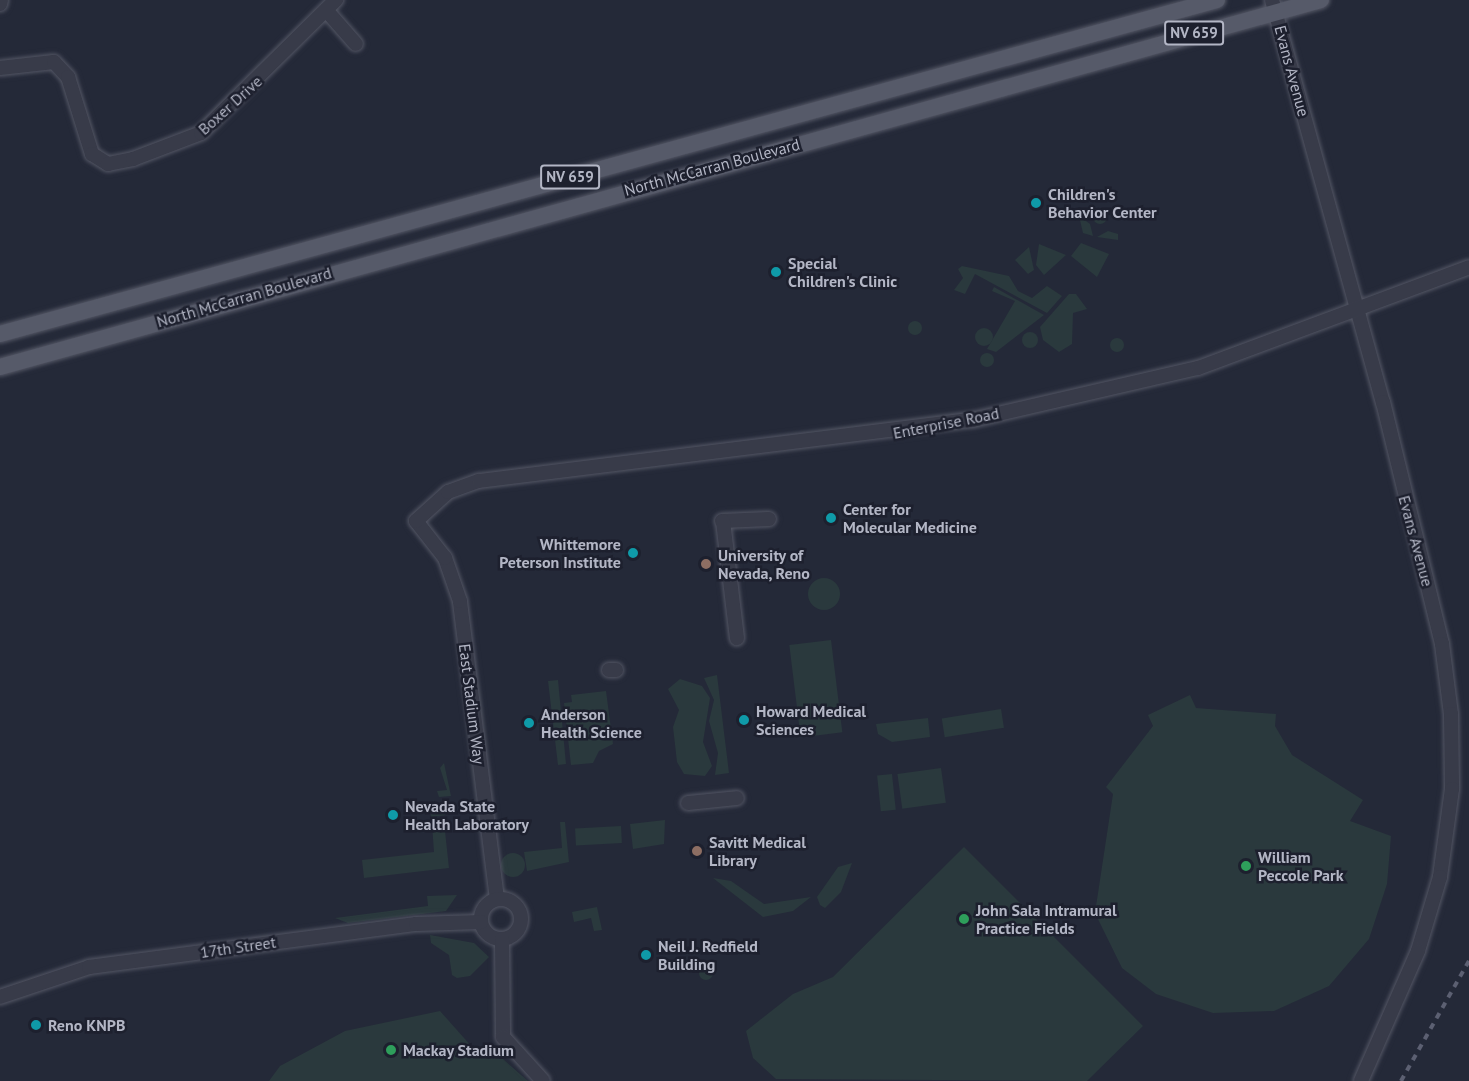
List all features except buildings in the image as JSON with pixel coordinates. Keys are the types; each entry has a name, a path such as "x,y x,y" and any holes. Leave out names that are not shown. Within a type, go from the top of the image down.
{"main road":[{"path":"1141,20 1183,0"},
{"name":"North McCarran Boulevard","path":"0,334 1217,0"},
{"name":"North McCarran Boulevard","path":"0,367 1273,5 1321,0"}],"street":[{"name":"Boxer Drive","path":"0,68 45,60 63,69 92,154 108,164 166,150 201,133 331,5 356,44"},
{"name":"Evans Avenue","path":"1273,5 1357,308 1442,644 1453,764 1447,838 1429,920 1361,1081"},
{"name":"Enterprise Road","path":"416,521 448,492 479,481 914,431 1173,375 1469,267"},
{"path":"737,638 723,521 769,519"},
{"name":"East Stadium Way","path":"416,521 445,558 458,593 497,899"},
{"path":"688,803 737,798"},
{"path":"497,899 514,903 521,914 516,932 502,939 487,933 481,922 483,910 497,899"},
{"name":"17th Street","path":"0,997 89,967 416,924 481,922"},
{"path":"502,939 503,1037 543,1081"}],"shaded area":[{"path":"1097,210 1103,210 1107,217 1103,224 1097,224 1093,220 1093,214"},
{"path":"1079,216 1090,224 1093,236 1083,233"},
{"path":"1108,231 1118,234 1118,240 1097,237"},
{"path":"1081,243 1109,254 1097,277 1071,256"},
{"path":"1039,244 1066,255 1044,275 1036,265"},
{"path":"1029,247 1034,270 1028,274 1015,260"},
{"path":"962,266 1009,276 1018,291 1032,298 1047,286 1062,296 1047,313 975,274 965,294 954,290 963,278 958,269"},
{"path":"994,287 1044,315 996,352 987,349 1015,301 992,291"},
{"path":"1069,294 1076,294 1087,309 1073,313 1072,344 1059,352 1043,340 1040,327"},
{"path":"912,321 918,321 922,328 918,335 912,335 908,331 908,325"},
{"path":"980,328 988,328 993,333 991,344 980,346 975,341 975,333"},
{"path":"1027,332 1033,332 1038,340 1036,346 1027,348 1022,343 1022,337"},
{"path":"1117,338 1122,340 1124,345 1122,350 1117,352 1112,350 1110,345 1112,340"},
{"path":"987,353 992,355 994,360 992,365 987,367 982,365 980,360 982,355"},
{"path":"824,578 835,583 840,594 835,605 824,610 813,605 808,594 813,583"},
{"path":"831,640 842,732 801,737 789,645"},
{"path":"717,675 729,773 715,775 718,753 709,721 714,700 704,678"},
{"path":"680,679 702,686 710,698 703,742 712,766 705,776 684,774 677,762 673,727 679,710 668,689"},
{"path":"558,680 566,764 558,765 548,681"},
{"path":"606,691 613,744 599,751 593,763 571,765 564,703 572,702 571,695"},
{"name":"William Peccole Park","path":"1190,695 1196,708 1276,714 1275,726 1292,755 1363,800 1350,821 1391,836 1387,884 1369,939 1329,986 1274,1011 1213,1013 1156,994 1122,968 1095,913 1113,794 1106,787 1153,726 1148,715"},
{"path":"1001,709 1004,728 945,737 942,718"},
{"path":"928,718 930,737 892,742 878,734 876,724"},
{"path":"444,763 451,796 439,797 437,791 447,790 440,768"},
{"path":"941,768 946,803 902,809 897,774"},
{"path":"892,774 896,810 881,811 877,776"},
{"path":"433,799 434,804 446,815 431,817"},
{"path":"665,820 664,844 633,849 630,824"},
{"path":"444,822 449,868 364,878 362,860 434,852 432,824"},
{"path":"560,822 565,822 569,862 527,871 524,852 562,848"},
{"path":"621,826 622,843 576,845 575,828"},
{"name":"John Sala Intramural Practice Fields","path":"964,847 1143,1026 1087,1081 776,1079 753,1058 746,1031 793,994 833,977"},
{"path":"513,853 521,857 525,865 521,873 513,877 505,873 501,865 505,857"},
{"path":"852,863 841,892 825,908 820,905 817,897 838,867"},
{"path":"713,878 731,881 764,904 811,897 793,911 763,917"},
{"path":"457,895 446,911 348,923 335,918 428,906 427,896"},
{"path":"597,907 602,930 594,931 591,918 574,922 572,912"},
{"path":"430,935 474,943 489,957 470,976 457,978 452,975 449,955 431,943"},
{"path":"703,966 709,966 713,973 709,980 703,980 699,976 699,970"},
{"name":"Mackay Stadium","path":"440,1011 481,1057 503,1059 528,1081 269,1081 280,1066 345,1031"}],"railway":[{"path":"1401,1081 1469,961"}],"place":[{"name":"Children's Behavior Center","path":"1036,203"},
{"name":"Special Children's Clinic","path":"776,272"},
{"name":"Center for Molecular Medicine","path":"831,518"},
{"name":"Whittemore Peterson Institute","path":"633,553"},
{"name":"University of Nevada, Reno","path":"706,564"},
{"name":"Howard Medical Sciences","path":"744,720"},
{"name":"Anderson Health Science","path":"529,723"},
{"name":"Nevada State Health Laboratory","path":"393,815"},
{"name":"Savitt Medical Library","path":"697,851"},
{"name":"William Peccole Park","path":"1246,866"},
{"name":"John Sala Intramural Practice Fields","path":"964,919"},
{"name":"Neil J. Redfield Building","path":"646,955"},
{"name":"Reno KNPB","path":"36,1025"},
{"name":"Mackay Stadium","path":"391,1050"}]}
